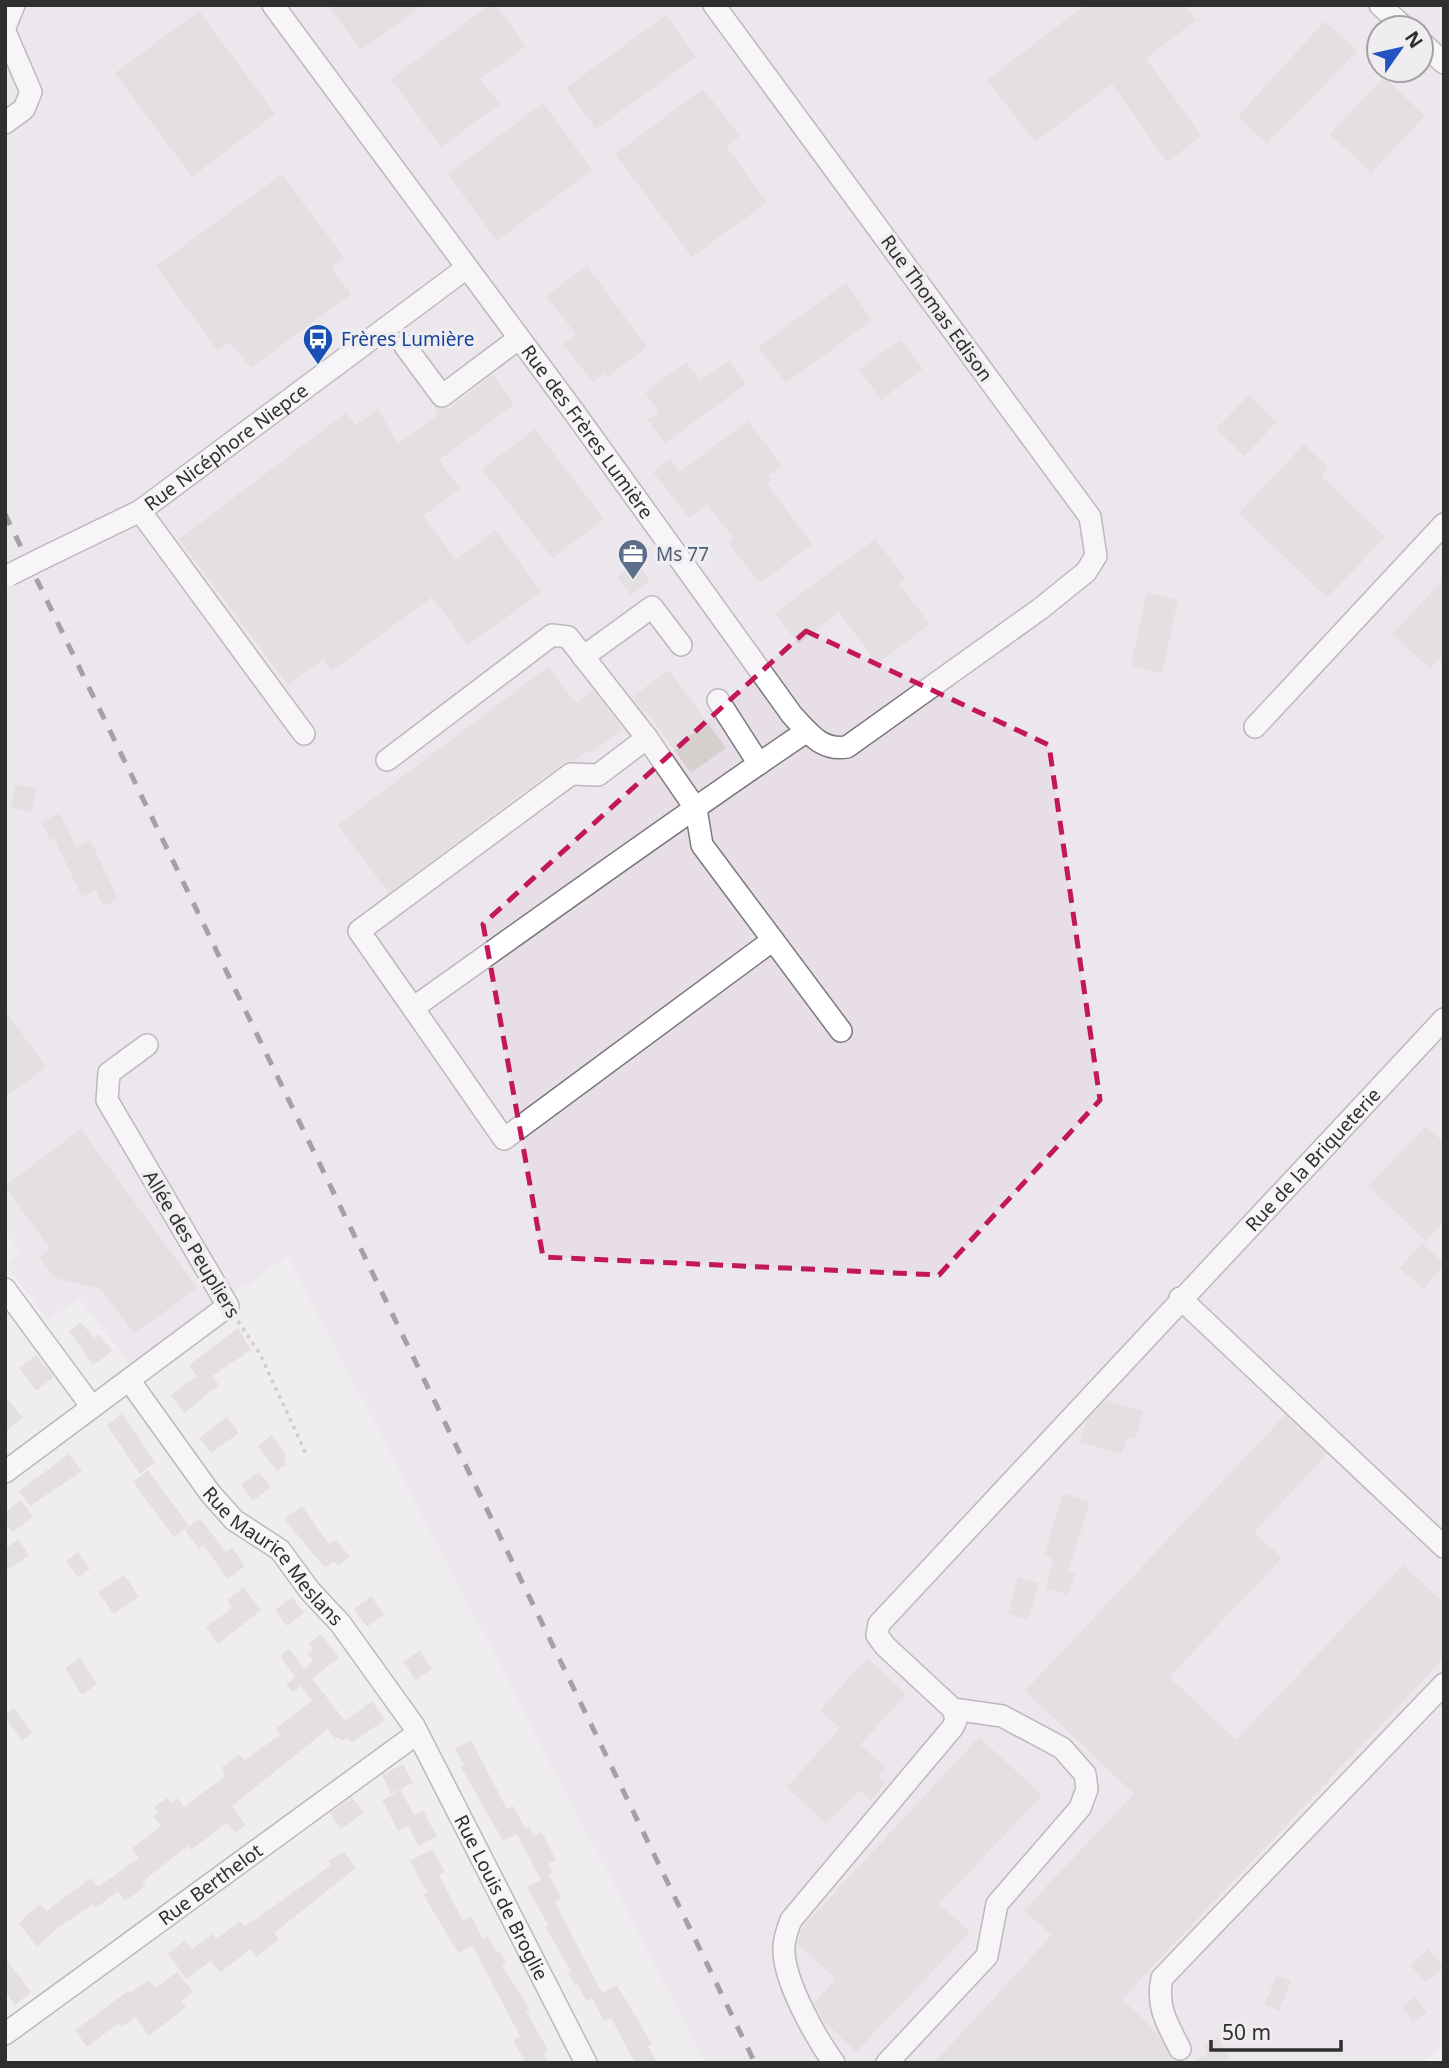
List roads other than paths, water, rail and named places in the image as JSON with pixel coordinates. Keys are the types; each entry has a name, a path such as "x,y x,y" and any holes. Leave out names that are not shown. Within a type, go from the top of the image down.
{"street":[{"path":"5,123 24,109 31,92 5,29 14,5"},
{"name":"Rue des Frères Lumière","path":"273,5 792,715 818,743 835,749 847,747 1040,609"},
{"name":"Rue Thomas Edison","path":"713,5 1090,517 1096,556 1086,572 1040,609"},
{"name":"Rue Nicéphore Niepce","path":"7,576 140,511 466,269"},
{"path":"405,346 442,396 518,339"},
{"path":"140,511 304,734"},
{"path":"1255,727 1444,524"},
{"path":"583,657 652,607 681,645"},
{"path":"387,760 552,635 568,637 647,738 696,809 702,845 841,1031"},
{"path":"718,701 759,764"},
{"path":"413,1008 807,731"},
{"path":"647,738 598,775 571,774 359,931 504,1139 774,940"},
{"name":"Rue de la Briqueterie","path":"953,1709 885,1646 877,1635 879,1624 1180,1297 1444,1019"},
{"name":"Allée des Peupliers","path":"129,1380 228,1306 107,1100 109,1073 147,1045"},
{"path":"5,1289 92,1408"},
{"path":"1180,1297 1444,1547"},
{"path":"5,1472 129,1380"},
{"name":"Rue Maurice Meslans","path":"129,1380 210,1493 234,1520 280,1550 310,1591 340,1623 382,1678 414,1726 415,1735"},
{"path":"1180,2049 1161,2012 1158,1997 1162,1978 1444,1684"},
{"path":"834,2063 808,2020 787,1968 784,1953 790,1920 953,1727 956,1720 953,1709 1002,1716 1062,1748 1085,1774 1087,1789 1080,1808 997,1904 987,1956 887,2063"},
{"name":"Rue Berthelot","path":"5,2034 415,1735"},
{"name":"Rue Louis de Broglie","path":"415,1735 586,2063"}],"railway":[{"path":"5,514 755,2063"}],"place":[{"name":"Frères Lumière","path":"318,366"},
{"name":"Ms 77","path":"633,581"}]}
